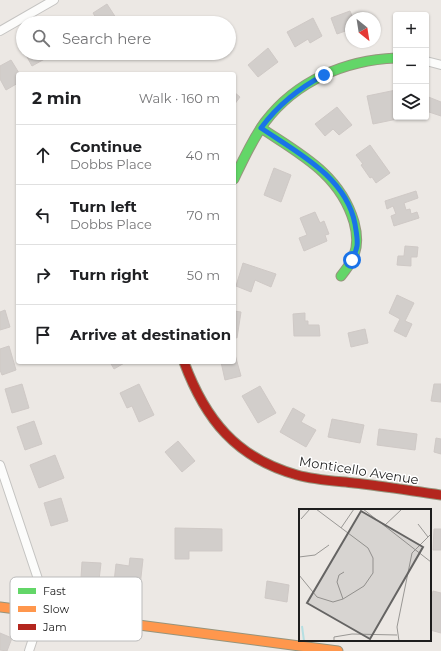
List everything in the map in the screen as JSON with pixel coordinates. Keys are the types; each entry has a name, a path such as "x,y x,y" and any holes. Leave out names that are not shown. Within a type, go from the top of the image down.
{"street":[{"path":"26,16 54,0"},
{"path":"0,31 16,22"},
{"path":"236,174 261,128 271,115 290,97 307,84 340,68 362,62 393,58"},
{"path":"429,62 441,65"},
{"path":"261,128 300,154 326,174 347,199 354,221 357,245 352,260 341,276"},
{"name":"Monticello Avenue","path":"185,364 197,394 208,415 217,426 241,449 269,464 288,472 312,477 441,495"},
{"path":"0,465 37,577"},
{"path":"0,607 10,608"},
{"path":"142,625 338,651"},
{"path":"29,651 32,641"},
{"path":"268,651 269,641"}],"building":[{"path":"107,4 115,16 95,16 93,13"},
{"path":"345,13 345,31 337,34 331,18"},
{"path":"313,18 322,36 310,43 308,39 295,47 287,32"},
{"path":"268,48 278,62 258,77 248,65"},
{"path":"11,60 18,72 16,72 16,84 6,90 0,79 0,66"},
{"path":"29,60 43,60 32,66"},
{"path":"393,91 393,120 373,124 367,96"},
{"path":"236,94 240,97 236,102"},
{"path":"429,97 441,102 441,116 429,112"},
{"path":"337,107 352,125 339,135 333,129 325,136 315,124"},
{"path":"370,145 390,173 376,183 372,177 370,178 361,165 363,164 356,155"},
{"path":"274,168 291,175 281,202 264,195"},
{"path":"416,191 418,198 404,203 406,210 410,209 411,214 417,212 419,218 394,226 391,216 396,214 393,206 387,209 385,201"},
{"path":"315,212 320,223 324,221 329,234 325,235 327,241 304,251 299,238 307,235 300,218"},
{"path":"405,246 418,247 417,257 411,257 411,266 397,265 398,256 404,256"},
{"path":"243,263 276,274 271,287 255,280 251,292 236,286"},
{"path":"397,295 414,303 405,321 412,324 406,337 394,331 400,319 389,313"},
{"path":"5,310 10,327 0,330 0,312"},
{"path":"236,311 241,312 236,338"},
{"path":"305,313 305,321 308,321 308,325 319,325 320,336 294,336 293,314"},
{"path":"365,329 368,343 351,347 348,333"},
{"path":"9,346 16,370 2,375 0,370 0,349"},
{"path":"236,358 241,376 225,380 221,364 236,364"},
{"path":"111,364 123,364 114,369"},
{"path":"22,384 29,408 12,413 5,389"},
{"path":"139,384 154,415 139,422 132,406 127,408 120,393"},
{"path":"434,384 441,384 441,402 431,401"},
{"path":"260,386 276,413 258,423 242,396"},
{"path":"293,408 305,415 301,422 316,430 306,447 280,432"},
{"path":"332,419 364,425 360,443 328,437"},
{"path":"34,421 42,444 25,450 17,427"},
{"path":"379,429 417,434 415,450 377,445"},
{"path":"436,438 441,439 441,454 434,452"},
{"path":"178,441 195,461 182,472 165,452"},
{"path":"55,455 64,478 39,488 30,465"},
{"path":"61,498 68,521 51,526 44,503"},
{"path":"175,528 222,529 222,551 189,551 189,559 175,559"},
{"path":"434,529 441,529 441,550 433,550"},
{"path":"130,558 143,559 141,577 115,577 116,564 129,566"},
{"path":"82,562 101,563 99,577 81,577"},
{"path":"267,581 289,585 287,602 265,598"},
{"path":"433,591 441,593 441,633 431,630 431,600"},
{"path":"0,633 10,637 11,641 7,651 0,650"}],"traffic: fast":[{"path":"236,175 260,129 277,108 291,95 323,75 340,68 358,63 393,58"},
{"path":"261,128 317,167 329,178 348,205 355,226 357,243 352,261 341,276"}],"traffic: slow":[{"path":"0,607 10,608"},
{"path":"142,625 338,651"}],"traffic: jam":[{"path":"185,364 192,383 202,401 226,434 240,447 275,468 304,477 441,495"}],"route":[{"path":"324,75 307,84 290,97 271,115 261,128 300,154 326,174 347,199 352,210 356,231 357,245 352,260"}]}
